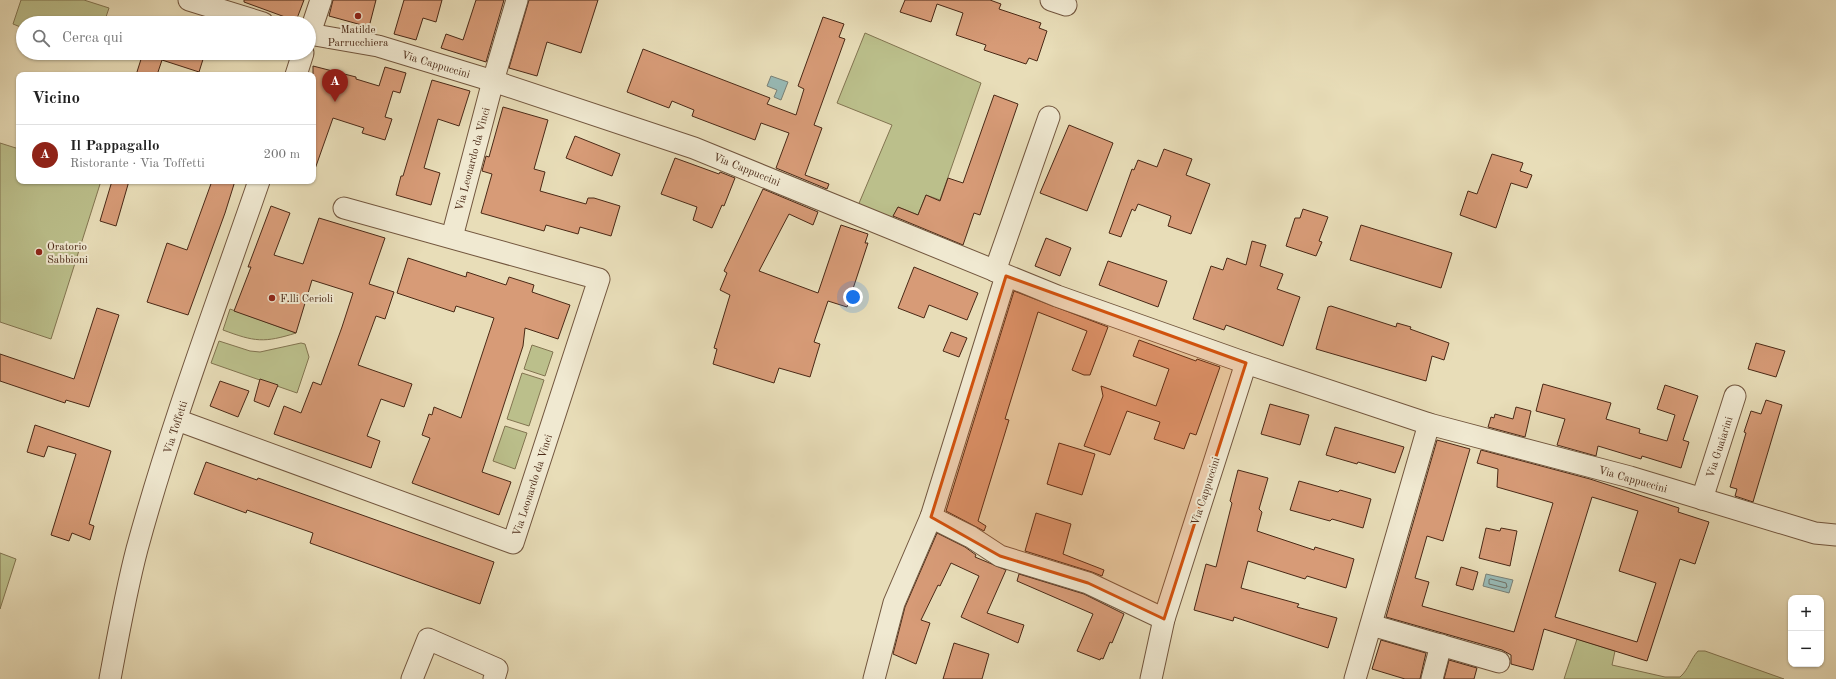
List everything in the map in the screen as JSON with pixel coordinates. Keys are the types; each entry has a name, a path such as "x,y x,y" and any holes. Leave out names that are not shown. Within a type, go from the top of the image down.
{"street":[{"path":"189,0 240,16"},
{"path":"315,16 321,0"},
{"path":"493,81 517,0"},
{"name":"Via Cappuccini","path":"316,35 378,46 493,81 694,148 1120,320 1429,424 1630,477 1815,533 1836,535"},
{"path":"297,72 301,60"},
{"name":"Via Leonardo da Vinci","path":"452,237 493,81"},
{"path":"874,679 894,603 931,517 1001,273 1049,117"},
{"name":"Via Toffetti","path":"110,679 137,550 177,420 258,184"},
{"name":"Via Leonardo da Vinci","path":"177,420 514,543 599,279 344,208"},
{"name":"Via Cappuccini","path":"1151,679 1164,619 1246,363"},
{"name":"Via Guaiarini","path":"1702,499 1735,396"},
{"path":"1355,679 1429,424"},
{"path":"931,517 971,537 1000,556 1088,582 1164,619"},
{"path":"1371,625 1499,662"},
{"path":"412,679 428,639 497,669 494,679"},
{"path":"1432,679 1441,645"}],"highlighted area":[{"path":"1006,276 1246,363 1164,619 1088,583 1000,556 931,517"}],"green space":[{"path":"21,0 84,0 109,8 106,16 16,16 16,25 13,24"},
{"path":"865,33 981,83 940,200 926,195 918,215 898,207 891,221 857,208 892,125 837,103"},
{"name":"Oratorio Sabbioni","path":"0,143 16,148 16,184 100,184 51,339 0,322"},
{"path":"230,309 296,333 267,340 260,340 243,337 223,330"},
{"path":"219,341 250,351 260,352 301,343 305,344 309,357 297,393 211,363"},
{"path":"532,345 553,352 545,376 524,369"},
{"path":"522,373 544,380 529,426 507,419"},
{"path":"505,426 527,433 515,469 493,461"},
{"path":"0,553 16,559 0,609"},
{"path":"1577,639 1615,651 1612,665 1665,677 1680,677 1698,651 1705,651 1784,679 1564,679"}],"water":[{"path":"771,76 788,82 781,100 774,97 777,90 767,86"},
{"path":"1486,574 1513,580 1509,593 1483,586"}],"building":[{"path":"244,0 304,0 298,16 282,16 244,2"},
{"path":"333,0 376,0 369,27 329,16"},
{"path":"404,0 442,0 436,22 423,18 416,40 394,34"},
{"path":"476,0 504,0 486,62 441,48 446,34 463,40"},
{"path":"529,0 598,0 581,53 547,42 537,76 509,68"},
{"path":"905,0 990,0 1001,4 999,9 1041,23 1039,28 1047,31 1037,61 1029,58 1026,64 984,50 986,45 956,35 963,13 937,4 931,22 900,12"},
{"path":"823,17 844,24 839,37 845,39 814,125 822,128 805,175 829,184 827,189 776,168 789,133 761,123 755,140 692,116 694,110 672,101 669,108 627,92 643,49 770,98 767,104 796,115 804,89 798,86"},
{"path":"141,60 162,60 158,72 137,72"},
{"path":"162,60 203,60 199,72"},
{"path":"313,66 356,77 356,79 379,86 385,67 406,73 400,93 393,91 385,117 392,119 385,140 362,133 364,128 333,118 316,166 316,72 313,72"},
{"path":"432,80 470,91 459,126 438,119 424,168 440,173 431,205 396,195"},
{"path":"994,95 1018,104 980,215 974,213 963,245 893,216 898,207 918,215 926,195 940,201 948,178 963,183"},
{"path":"503,107 548,120 534,169 545,172 540,191 586,204 588,198 594,198 620,206 611,236 580,227 578,234 546,225 544,231 481,213 492,174 482,171 486,156 489,157"},
{"path":"1069,125 1113,143 1087,211 1040,193"},
{"path":"575,136 620,154 612,176 566,158"},
{"path":"1164,149 1192,159 1186,175 1210,184 1191,234 1168,226 1171,216 1138,204 1135,211 1132,209 1121,237 1109,233 1132,169 1134,170 1138,160 1157,167"},
{"path":"1492,154 1523,163 1520,171 1532,175 1527,188 1511,183 1496,228 1460,215 1468,191 1477,194"},
{"path":"675,158 719,174 720,172 735,178 724,206 722,205 712,228 693,220 697,207 661,194"},
{"path":"111,184 128,184 116,226 100,221"},
{"path":"211,184 234,184 188,315 147,302 167,243 187,250"},
{"path":"763,189 818,212 813,225 789,214 759,271 818,293 841,225 868,234 865,243 868,243 847,307 828,301 814,342 820,344 810,377 779,368 774,383 713,364 717,349 714,348 730,295 720,290 727,273 724,271"},
{"path":"271,206 290,213 274,255 303,264 319,218 385,238 369,284 394,292 385,319 376,316 358,365 412,384 404,407 381,399 367,436 380,441 371,468 274,434 284,406 301,413 313,382 321,385 353,293 312,280 296,333 234,311 251,267 248,267"},
{"path":"1303,209 1328,217 1319,241 1322,242 1316,256 1286,246 1295,218 1300,218"},
{"path":"1361,225 1452,253 1441,288 1350,260"},
{"path":"1046,238 1071,248 1060,276 1035,266"},
{"path":"1252,241 1266,245 1260,266 1283,274 1277,289 1300,297 1283,346 1226,325 1224,330 1193,319 1211,266 1223,270 1227,258 1246,265"},
{"path":"408,258 466,277 467,272 506,285 509,277 534,285 532,292 570,305 558,339 525,328 523,346 482,472 511,482 499,515 412,483 430,438 422,435 429,414 432,415 434,407 461,418 494,318 456,306 454,312 397,293"},
{"path":"1108,261 1167,281 1158,307 1099,285"},
{"path":"914,267 978,293 967,320 929,305 924,318 898,308"},
{"path":"1014,291 1108,327 1090,375 1084,375 1072,370 1087,331 1038,312 1005,419 1009,420 978,521 986,526 984,531 946,511"},
{"path":"1331,306 1396,327 1397,323 1411,327 1410,329 1449,343 1444,360 1432,356 1426,381 1316,349 1328,307"},
{"path":"97,308 119,315 89,407 66,400 65,403 0,381 0,354 74,379"},
{"path":"951,332 967,338 959,357 943,351"},
{"path":"1139,340 1196,361 1197,359 1220,367 1196,435 1190,433 1184,449 1154,439 1160,422 1127,411 1110,455 1084,446 1103,396 1101,386 1156,406 1169,369 1133,356"},
{"path":"1756,343 1785,351 1776,377 1748,369"},
{"path":"260,379 278,385 269,407 254,401"},
{"path":"220,381 249,391 238,417 210,406"},
{"path":"1543,384 1611,403 1606,419 1640,429 1639,433 1667,441 1675,415 1657,409 1665,385 1698,396 1683,440 1689,442 1681,468 1642,456 1641,459 1598,446 1596,456 1557,445 1565,419 1536,411"},
{"path":"1766,400 1782,405 1753,502 1735,496 1737,489 1730,487 1751,411 1761,414"},
{"path":"1270,404 1309,415 1300,445 1261,434"},
{"path":"1516,407 1531,411 1525,437 1488,427 1491,417 1494,418 1495,414 1513,419"},
{"path":"35,425 111,451 89,524 94,526 90,540 72,533 69,541 51,535 76,454 48,446 44,457 27,452"},
{"path":"1335,427 1404,447 1395,473 1358,462 1357,464 1326,455"},
{"path":"1437,440 1470,449 1443,541 1427,536 1415,578 1429,582 1422,606 1514,632 1553,503 1497,487 1498,469 1477,463 1481,450 1590,479 1679,508 1678,512 1709,522 1695,564 1680,559 1647,661 1544,629 1533,670 1511,664 1511,655 1502,650 1386,617","holes":["1592,497 1638,511 1619,571 1656,583 1637,642 1555,617"]},
{"path":"1059,443 1095,454 1082,495 1047,484"},
{"path":"206,462 257,480 258,478 494,562 480,604 310,543 313,533 247,510 246,513 194,494"},
{"path":"1238,470 1268,478 1259,509 1262,512 1257,531 1314,550 1315,547 1354,559 1346,588 1307,576 1305,579 1248,561 1241,588 1299,604 1297,607 1337,618 1328,648 1234,617 1233,621 1194,610 1206,564 1216,567 1232,503 1230,501"},
{"path":"1299,481 1338,492 1340,490 1371,499 1363,528 1332,519 1330,521 1290,510"},
{"path":"1036,513 1071,524 1063,554 1104,570 1102,576 1025,551"},
{"path":"1486,528 1500,531 1501,528 1517,531 1510,566 1479,558"},
{"path":"937,533 965,547 976,555 975,557 1006,570 987,613 1024,625 1018,643 961,617 979,576 951,563 940,586 938,585 921,620 930,623 916,664 893,654 905,607"},
{"path":"1461,567 1478,572 1473,590 1456,585"},
{"path":"1019,574 1084,594 1124,614 1112,643 1110,642 1103,659 1101,658 1100,660 1077,651 1093,614 1017,581"},
{"path":"1381,640 1426,653 1420,679 1405,679 1372,669"},
{"path":"954,643 989,654 982,679 943,679"},
{"path":"1449,660 1477,668 1474,679 1444,679"}],"place":[{"name":"Matilde Parrucchiera","path":"358,16"},
{"name":"Il Pappagallo","path":"335,102"},
{"name":"Oratorio Sabbioni","path":"39,252"},
{"name":"F.lli Cerioli","path":"272,298"}]}
